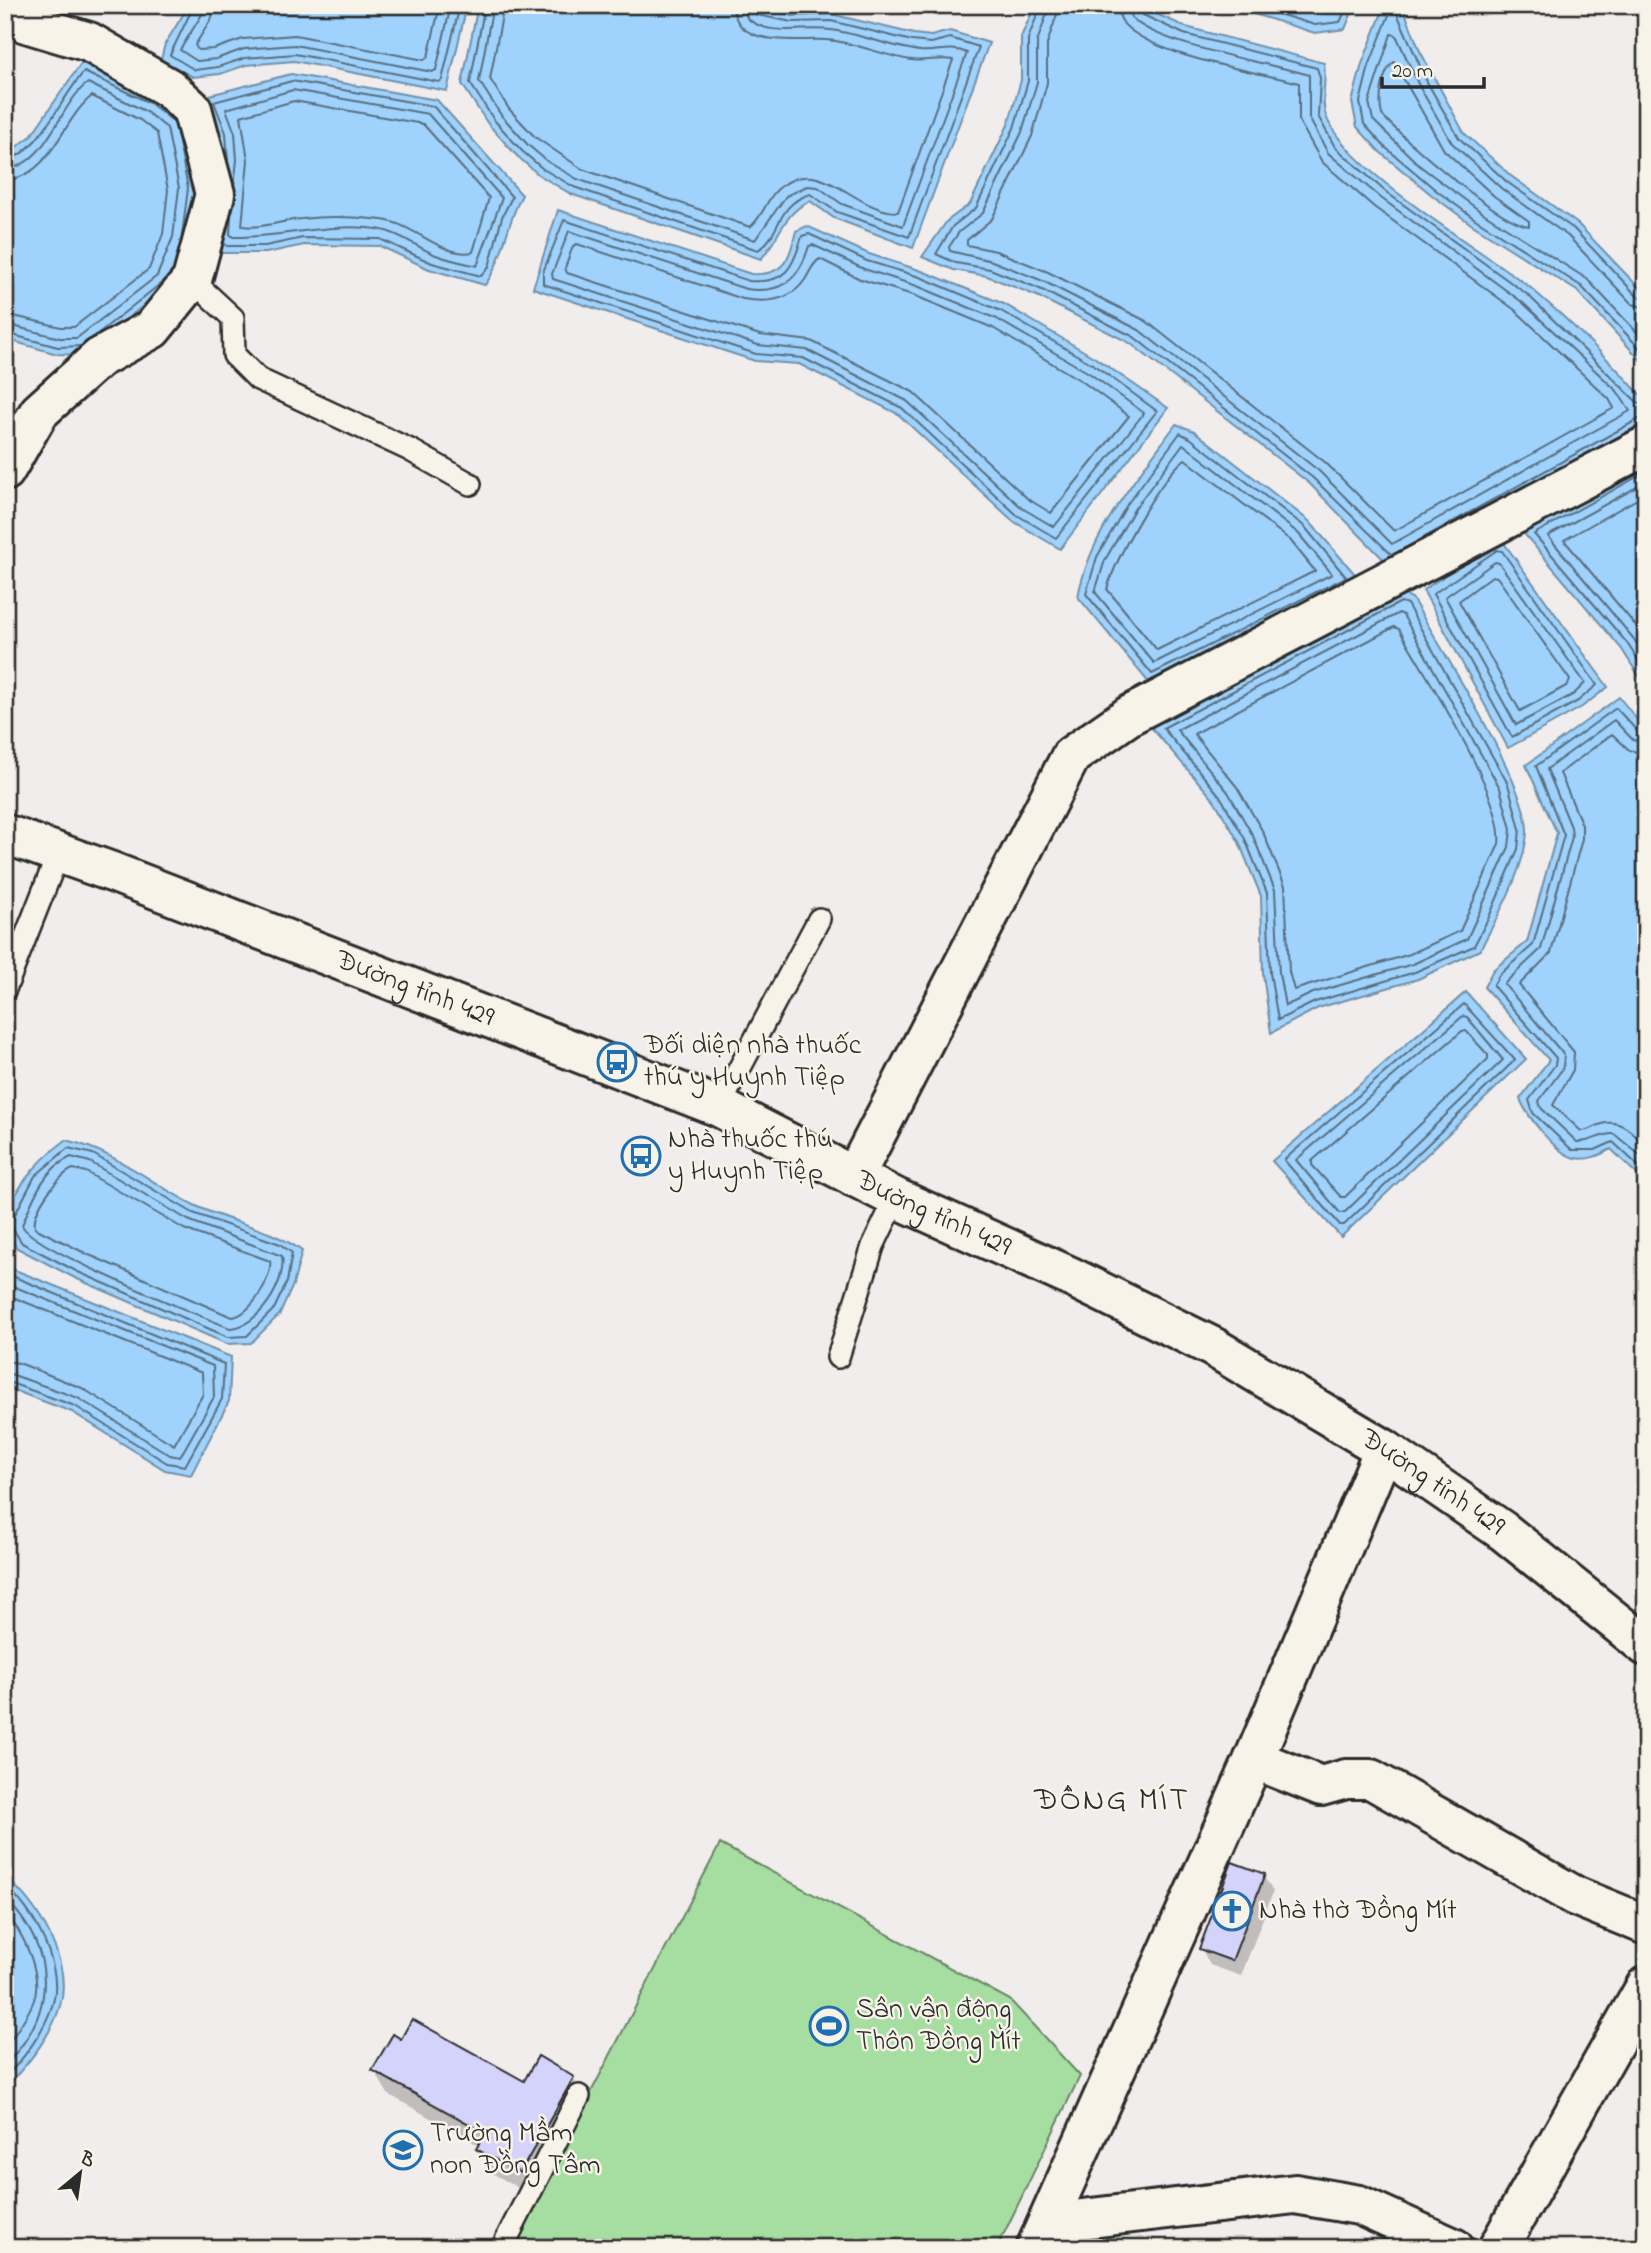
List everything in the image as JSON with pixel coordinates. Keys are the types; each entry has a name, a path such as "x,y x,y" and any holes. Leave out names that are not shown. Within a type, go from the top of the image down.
{"street":[{"path":"5,10 26,23 89,42 169,88 192,109 215,194 192,280 152,329 99,358 39,412 5,471"},
{"path":"854,1177 1071,756 1130,715 1646,446"},
{"name":"Đường tỉnh 429","path":"5,834 59,852 719,1107 896,1198 1069,1276 1213,1348 1384,1449 1503,1531 1646,1646"},
{"path":"1042,2235 1254,1759 1384,1449"},
{"path":"1254,1759 1321,1786 1346,1779 1371,1779 1575,1896 1646,1925"},
{"path":"1498,2248 1646,1986"},
{"path":"1042,2235 1296,2194 1359,2204 1454,2248"}],"lane":[{"path":"192,280 233,318 234,355 258,379 410,450 470,484"},
{"path":"5,989 59,852"},
{"path":"719,1107 819,919"},
{"path":"838,1357 873,1246 896,1198"},
{"path":"502,2248 579,2096"}],"green space":[{"name":"Sân vận động Thôn Đồng Mít","path":"720,1844 1010,2000 1080,2076 997,2248 510,2248"}],"water":[{"path":"189,5 467,5 447,91 294,61 246,65 220,74 193,77 161,60 165,44"},
{"path":"478,5 752,5 793,16 831,14 914,34 931,36 950,31 989,43 913,248 834,218 810,201 788,219 761,259 571,194 539,175 517,156 488,124 462,84"},
{"path":"1035,5 1136,5 1186,27 1324,63 1324,110 1338,137 1387,184 1532,289 1562,315 1606,357 1646,401 1646,421 1389,565 1309,483 1130,343 1037,296 987,276 954,270 922,257 947,221 970,204 1008,125 1021,80 1021,37"},
{"path":"1225,5 1355,5 1345,29 1315,33"},
{"path":"1385,5 1402,5 1420,51 1464,133 1511,176 1578,224 1646,295 1646,366 1577,291 1471,224 1433,196 1380,152 1357,127 1352,102 1362,64"},
{"path":"82,62 154,97 181,119 195,188 189,241 170,285 80,355 57,354 5,339 5,155 30,137"},
{"path":"291,74 437,100 522,195 497,264 485,285 429,269 380,246 304,245 266,253 223,253 215,244 221,161 219,135 202,97"},
{"path":"558,210 751,274 778,269 791,250 796,231 807,226 869,254 922,271 1004,304 1097,359 1168,408 1060,549 1013,521 898,414 799,364 755,361 533,288"},
{"path":"1176,424 1194,431 1309,521 1360,580 1150,684 1078,597 1084,573 1104,527"},
{"path":"1646,464 1646,687 1621,648 1521,530"},
{"path":"1501,539 1608,687 1582,707 1508,748 1423,590"},
{"path":"1402,594 1412,598 1480,715 1514,782 1524,811 1527,832 1521,861 1480,950 1418,979 1318,1008 1271,1033 1263,974 1261,896 1239,842 1214,800 1150,726"},
{"path":"1619,697 1646,731 1646,1187 1644,1181 1611,1149 1589,1158 1575,1158 1559,1149 1535,1124 1520,1099 1549,1060 1484,987 1493,970 1527,942 1557,833 1526,765"},
{"path":"1466,992 1526,1059 1341,1237 1272,1161"},
{"path":"66,1140 116,1160 194,1205 276,1236 302,1251 293,1285 280,1314 251,1343 227,1344 75,1278 17,1248 5,1231 12,1204 35,1168"},
{"path":"5,1266 231,1357 229,1401 191,1475 165,1470 72,1412 5,1387"},
{"path":"5,1877 29,1902 50,1935 62,1971 63,1989 56,2017 44,2039 22,2070 5,2087"}],"building":[{"name":"Nhà thờ Đồng Mít","path":"1232,1862 1265,1874 1232,1961 1199,1949"},
{"path":"412,2019 524,2081 538,2056 574,2077 520,2173 476,2149 485,2133 372,2070 393,2034 401,2039"}],"place":[{"name":"Đối diện nhà thuốc thú y Huynh Tiệp","path":"617,1062"},
{"name":"Nhà thuốc thú y Huynh Tiệp","path":"641,1156"},
{"name":"Nhà thờ Đồng Mít","path":"1232,1911"},
{"name":"Sân vận động Thôn Đồng Mít","path":"829,2026"},
{"name":"Trường Mầm non Đồng Tâm","path":"403,2150"}],"district":[{"name":"ĐỒNG MÍT","path":"1112,1801"}]}
